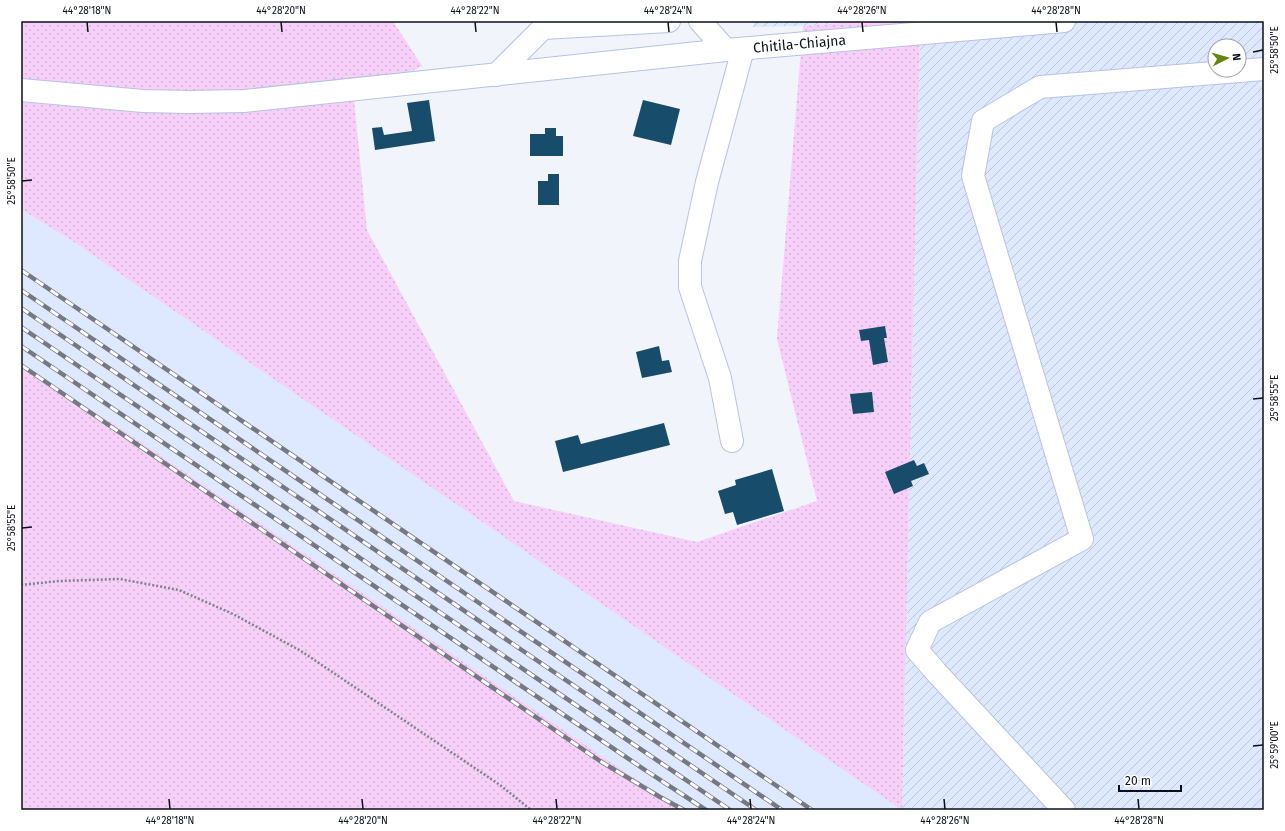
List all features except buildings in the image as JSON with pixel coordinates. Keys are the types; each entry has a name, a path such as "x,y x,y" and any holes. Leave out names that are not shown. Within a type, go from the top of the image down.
{"street":[{"path":"496,74 546,25 669,21"},
{"path":"700,21 735,50 708,182 690,260 690,287 720,378 732,442"},
{"name":"Chitila-Chiajna","path":"21,90 143,101 189,102 251,100 735,50 1064,21"},
{"path":"1064,810 917,650 930,622 1082,539 973,176 983,120 1040,87 1264,69"}],"path":[{"path":"21,585 59,581 120,579 179,590 233,614 301,651 500,785 531,810"}],"shaded area":[{"path":"21,21 393,21 422,66 354,100 367,230 514,501 697,542 817,501 777,339 803,26 861,21 920,21 902,810 71,240 21,209"},
{"path":"755,21 861,21 803,26 753,27"},
{"path":"920,21 1264,21 1264,810 902,810"},
{"path":"21,209 71,240 903,810 681,810 114,424 21,368"},
{"path":"21,368 114,424 681,810 21,810"}],"railway":[{"path":"21,270 812,810"},
{"path":"21,290 782,810"},
{"path":"21,308 756,810"},
{"path":"21,327 730,810"},
{"path":"21,346 706,810"},
{"path":"21,365 600,761 684,810"}]}
